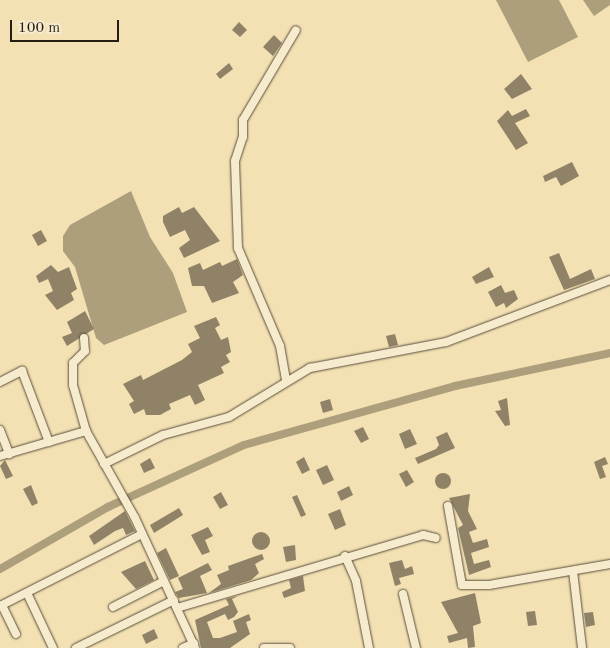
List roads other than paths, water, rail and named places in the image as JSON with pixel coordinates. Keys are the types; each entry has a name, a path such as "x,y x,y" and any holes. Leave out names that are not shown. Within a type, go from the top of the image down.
{"street":[{"path":"286,380 280,346 238,248 235,161 243,137 243,120 296,30"},
{"path":"104,464 162,435 229,418 286,380 310,368 483,330 610,280"},
{"path":"84,338 84,351 73,364 73,385 86,431 120,488 195,646 183,648"},
{"path":"0,382 22,371 49,442"},
{"path":"0,430 9,454"},
{"path":"0,456 86,431"},
{"path":"448,506 462,585 573,571 610,564"},
{"path":"16,634 1,606 142,534"},
{"path":"76,648 175,604 423,535 436,538"},
{"path":"346,556 356,581 369,648"},
{"path":"573,571 582,648"},
{"path":"113,607 164,581"},
{"path":"27,593 53,648"},
{"path":"403,594 416,648"},
{"path":"266,648 290,648"}],"waterway":[{"path":"0,569 108,507 244,445 455,386 610,353"}]}
